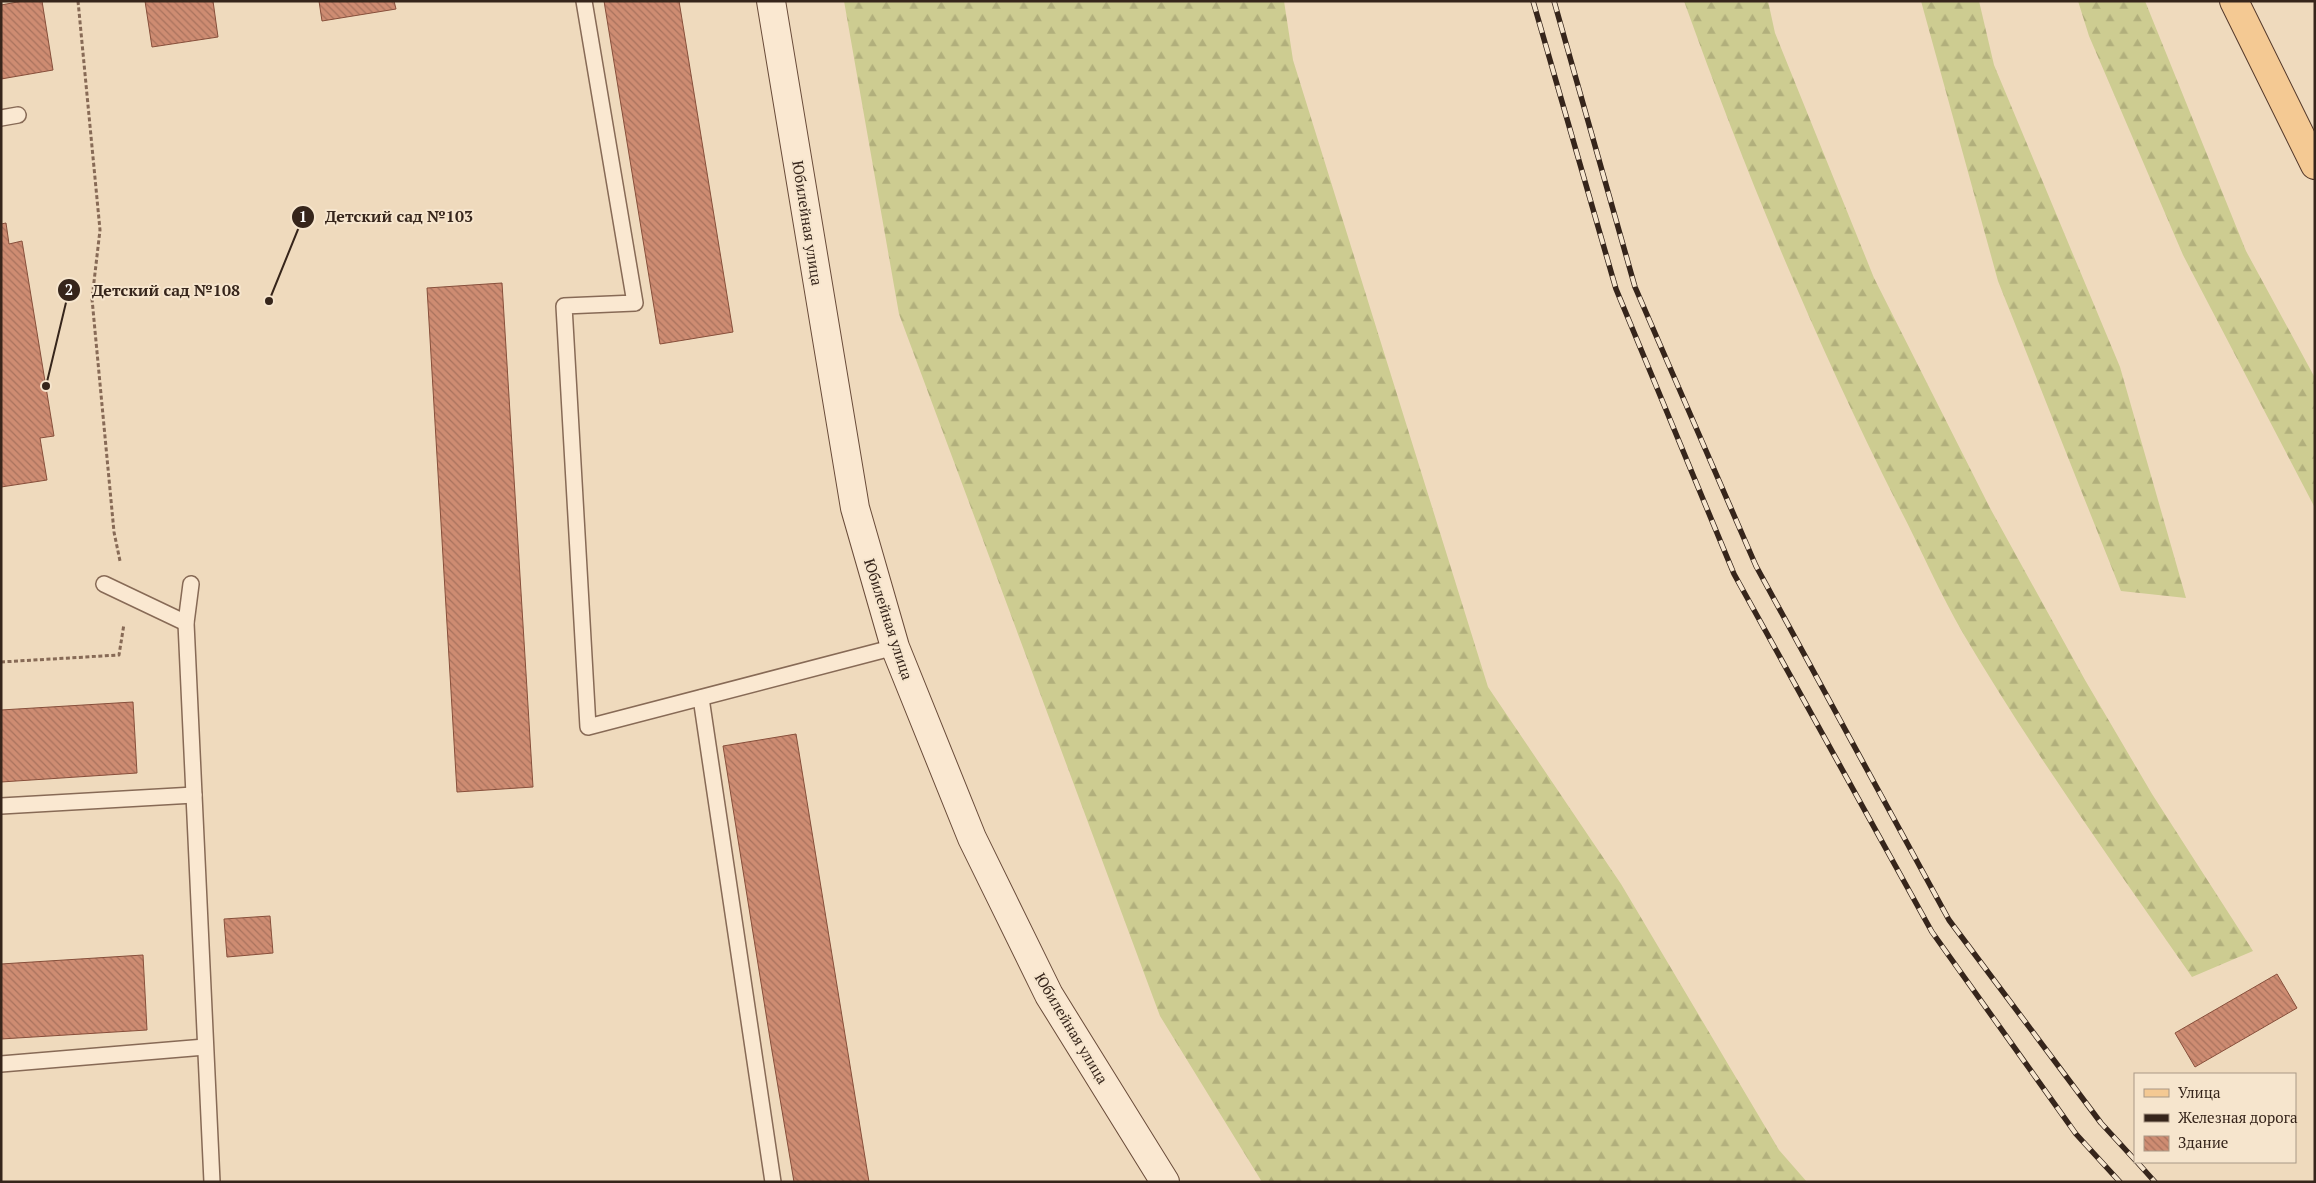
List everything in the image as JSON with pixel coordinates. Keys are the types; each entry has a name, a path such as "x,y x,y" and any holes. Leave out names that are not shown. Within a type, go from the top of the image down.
{"main road":[{"path":"2234,1 2315,165"}],"street":[{"name":"Юбилейная улица","path":"771,1 855,508 895,647 972,838 1049,994 1165,1182"}],"lane":[{"path":"584,1 636,303 564,306 588,727 895,647"},
{"path":"1,118 18,115"},
{"path":"104,584 186,623"},
{"path":"191,584 186,623 212,1182"},
{"path":"701,698 773,1182"},
{"path":"1,806 194,795"},
{"path":"1,1064 205,1047"}],"path":[{"path":"1,662 119,655 128,597 114,532 92,299 100,230 78,1"}],"green space":[{"path":"844,1 1284,1 1293,60 1488,687 1621,884 1779,1150 1807,1182 1262,1182 1160,1016 899,314"},
{"path":"1684,1 1768,1 1775,33 1874,278 1990,508 2085,680 2152,794 2253,951 2192,977 2046,766 1964,635 1868,445 1811,320 1757,194"},
{"path":"1921,1 1979,1 1994,65 2120,367 2186,598 2121,591 1998,281"},
{"path":"2078,1 2145,1 2246,251 2315,378 2315,508 2183,255 2089,36"}],"building":[{"path":"23,1 42,1 53,70 1,79 1,5"},
{"path":"145,1 213,1 218,37 152,47"},
{"path":"319,1 394,1 396,9 322,21"},
{"path":"604,1 679,1 733,332 660,344"},
{"path":"6,223 9,244 22,241 54,436 40,438 47,480 1,487 1,224"},
{"path":"502,283 533,787 457,792 427,288"},
{"path":"133,702 137,773 1,782 1,710"},
{"path":"796,734 869,1182 794,1182 771,1045 723,746"},
{"path":"270,916 273,953 227,957 224,919"},
{"path":"143,955 147,1030 1,1039 1,964"},
{"path":"2277,974 2297,1008 2195,1067 2175,1033"}],"railway":[{"path":"1533,1 1616,289 1734,574 1932,932 2076,1134 2120,1182"},
{"path":"1554,1 1635,287 1756,566 1949,920 2101,1123 2134,1159"},
{"path":"2138,1163 2155,1182"}],"place":[{"name":"Детский сад №103","path":"269,301"},
{"name":"Детский сад №108","path":"46,386"}]}
